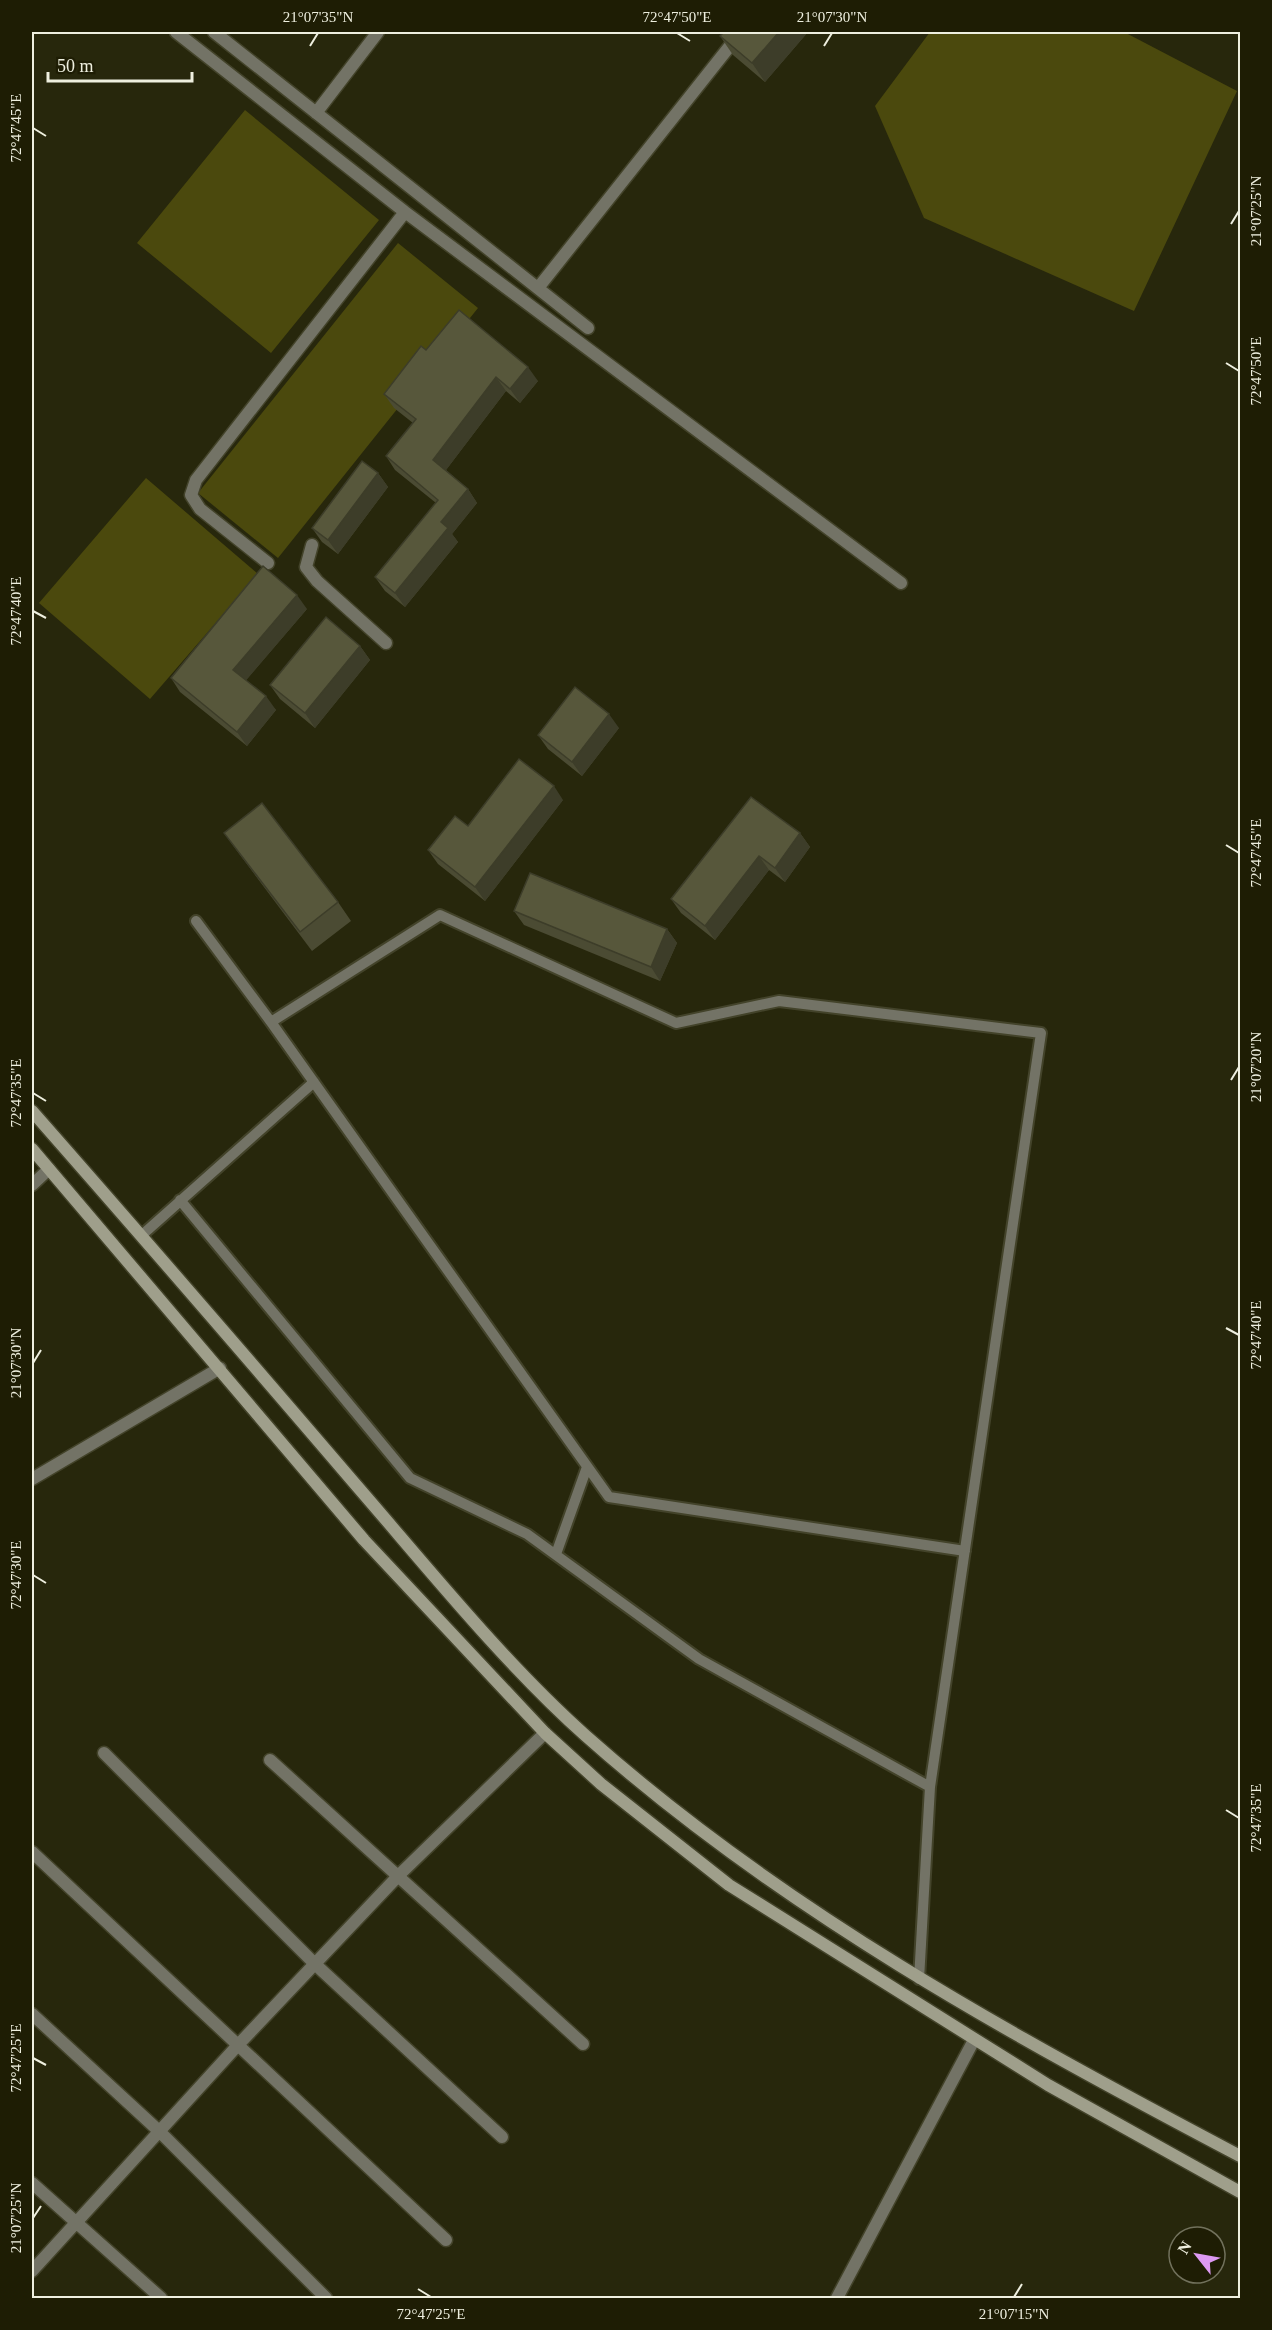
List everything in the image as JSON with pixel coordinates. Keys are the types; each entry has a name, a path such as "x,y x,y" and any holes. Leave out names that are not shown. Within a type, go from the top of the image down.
{"main road":[{"path":"32,1111 142,1235 412,1550 554,1706 674,1811 755,1870 919,1979 1048,2055 1240,2156"},
{"path":"32,1149 220,1368 333,1506 544,1733 658,1832 729,1886 974,2040 1048,2085 1240,2192"}],"street":[{"path":"176,32 405,212 901,583"},
{"path":"214,32 588,328"},
{"path":"316,113 378,32"},
{"path":"538,288 741,32"},
{"path":"268,563 201,509 191,495 196,480 405,212"},
{"path":"312,545 306,567 311,574 386,643"},
{"path":"32,1185 50,1169"},
{"path":"32,1479 220,1368"},
{"path":"32,2271 238,2045 398,1876 544,1733"},
{"path":"104,1753 316,1965 502,2137"},
{"path":"270,1760 584,2044"},
{"path":"32,1852 446,2240"},
{"path":"32,2014 159,2131 326,2298"},
{"path":"837,2298 974,2040"},
{"path":"32,2182 161,2298"}],"lane":[{"path":"271,1022 440,915 676,1023 779,1001 1041,1034 930,1787 919,1979"},
{"path":"196,921 271,1022 609,1497 965,1551"},
{"path":"142,1235 314,1082"},
{"path":"180,1200 410,1478 527,1534 699,1659 930,1787"},
{"path":"556,1554 587,1467"}],"shaded area":[{"path":"930,32 1124,32 1237,91 1134,311 924,218 875,106"},
{"path":"245,110 379,220 271,353 137,243"},
{"path":"398,243 478,308 278,558 198,493"},
{"path":"146,478 258,574 150,699 39,603"}],"building":[{"path":"724,32 779,32 752,63 720,36"},
{"path":"459,310 528,367 510,389 496,377 433,460 468,489 441,522 448,528 395,593 375,577 438,500 386,456 416,419 384,394 421,346 426,350"},
{"path":"362,461 378,473 328,540 312,528"},
{"path":"263,566 297,595 233,670 266,696 237,732 171,678"},
{"path":"326,617 360,646 305,713 270,685"},
{"path":"575,687 609,714 572,762 538,735"},
{"path":"519,759 554,786 475,887 428,850 455,816 468,826"},
{"path":"751,797 800,833 775,868 759,856 705,926 671,899"},
{"path":"262,803 338,902 300,932 224,833"},
{"path":"530,873 667,929 651,967 514,911"}]}
